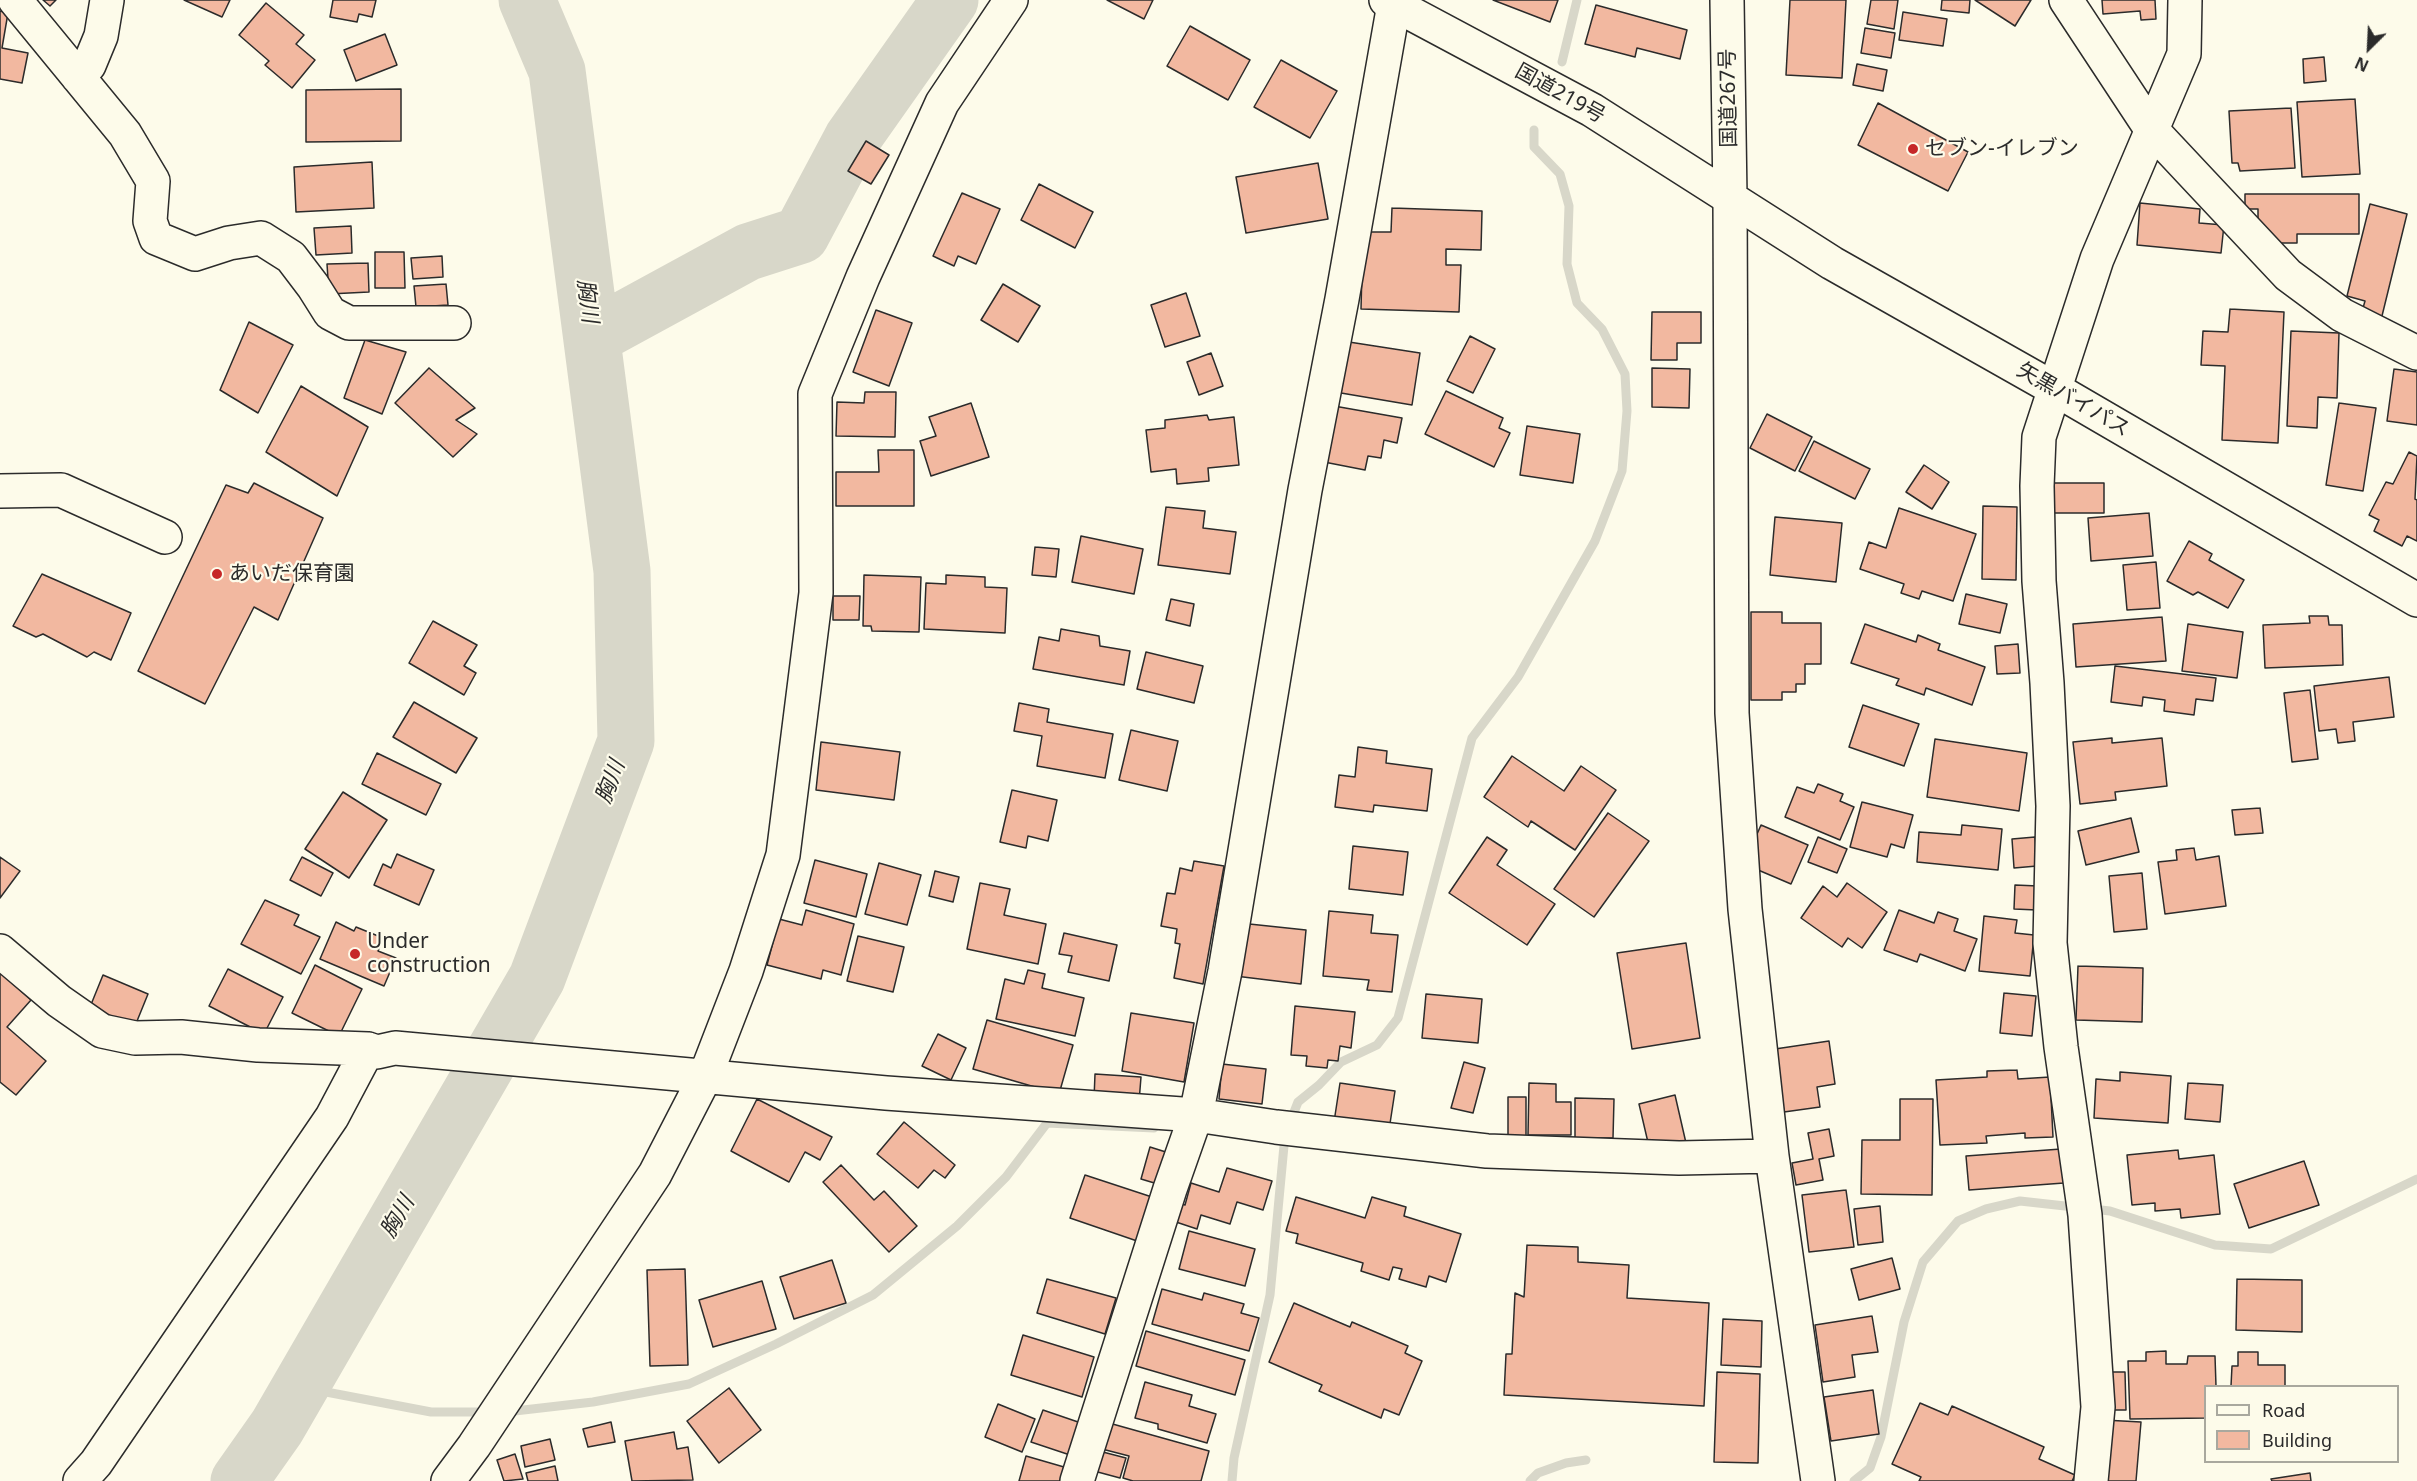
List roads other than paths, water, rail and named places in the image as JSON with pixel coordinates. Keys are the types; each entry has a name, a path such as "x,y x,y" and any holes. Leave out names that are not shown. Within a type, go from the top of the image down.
{"main road":[{"path":"15,0 125,134 153,182 150,221 156,238 195,254 229,243 261,238 291,258 330,313 349,323 454,323"},
{"path":"78,77 89,65 101,36 107,0"},
{"path":"448,1481 618,1233 655,1174 693,1076 746,971 783,855 816,593 815,394 863,277 942,103 1011,0"},
{"name":"国道267号","path":"1727,0 1732,713 1745,909 1772,1156 1818,1481"},
{"path":"2066,0 2151,129 2288,275 2342,315 2417,353"},
{"path":"2091,1481 2098,1407 2083,1203 2061,1047 2050,943 2053,806 2039,581 2037,486 2039,437 2053,388 2097,259 2184,54 2185,0"},
{"path":"1077,1481 1170,1189 1196,1115 1225,971 1305,490 1342,299 1390,2"},
{"name":"国道219号","path":"1390,2 1592,110 1730,197"},
{"name":"矢黒バイパス","path":"1730,197 1832,263 2053,388 2417,600"},
{"path":"0,491 61,490 165,537"},
{"path":"0,951 59,1001 102,1031 135,1038 181,1037 258,1045 381,1048 886,1093 1196,1115 1276,1127 1487,1151 1679,1158 1772,1156"},
{"path":"80,1481 96,1463 381,1048"}],"waterway":[{"name":"胸川","path":"239,1481 277,1427 537,978 626,741 622,571 557,71 527,0"},
{"path":"592,337 748,252 801,235 852,139 950,0"},
{"path":"1562,62 1577,0"},
{"path":"1232,1481 1234,1458 1270,1295 1285,1135 1298,1102 1319,1085 1341,1062 1377,1045 1398,1018 1472,738 1518,677 1595,541 1622,471 1627,411 1625,374 1602,329 1577,303 1567,264 1569,206 1560,174 1534,147 1534,130"},
{"path":"506,1412 593,1402 689,1384 776,1344 873,1295 957,1226 1006,1177 1047,1123 1154,1128"},
{"path":"1854,1481 1870,1468 1881,1437 1904,1322 1923,1262 1958,1221 1986,1209 2020,1201 2110,1211 2215,1245 2271,1249 2417,1179"},
{"path":"300,1387 431,1412 487,1412"},
{"path":"1530,1481 1538,1473 1566,1463 1586,1460"}],"place":[{"name":"セブン-イレブン","path":"1913,149"},
{"name":"あいだ保育園","path":"217,574"},
{"name":"Under construction","path":"355,954"}]}
